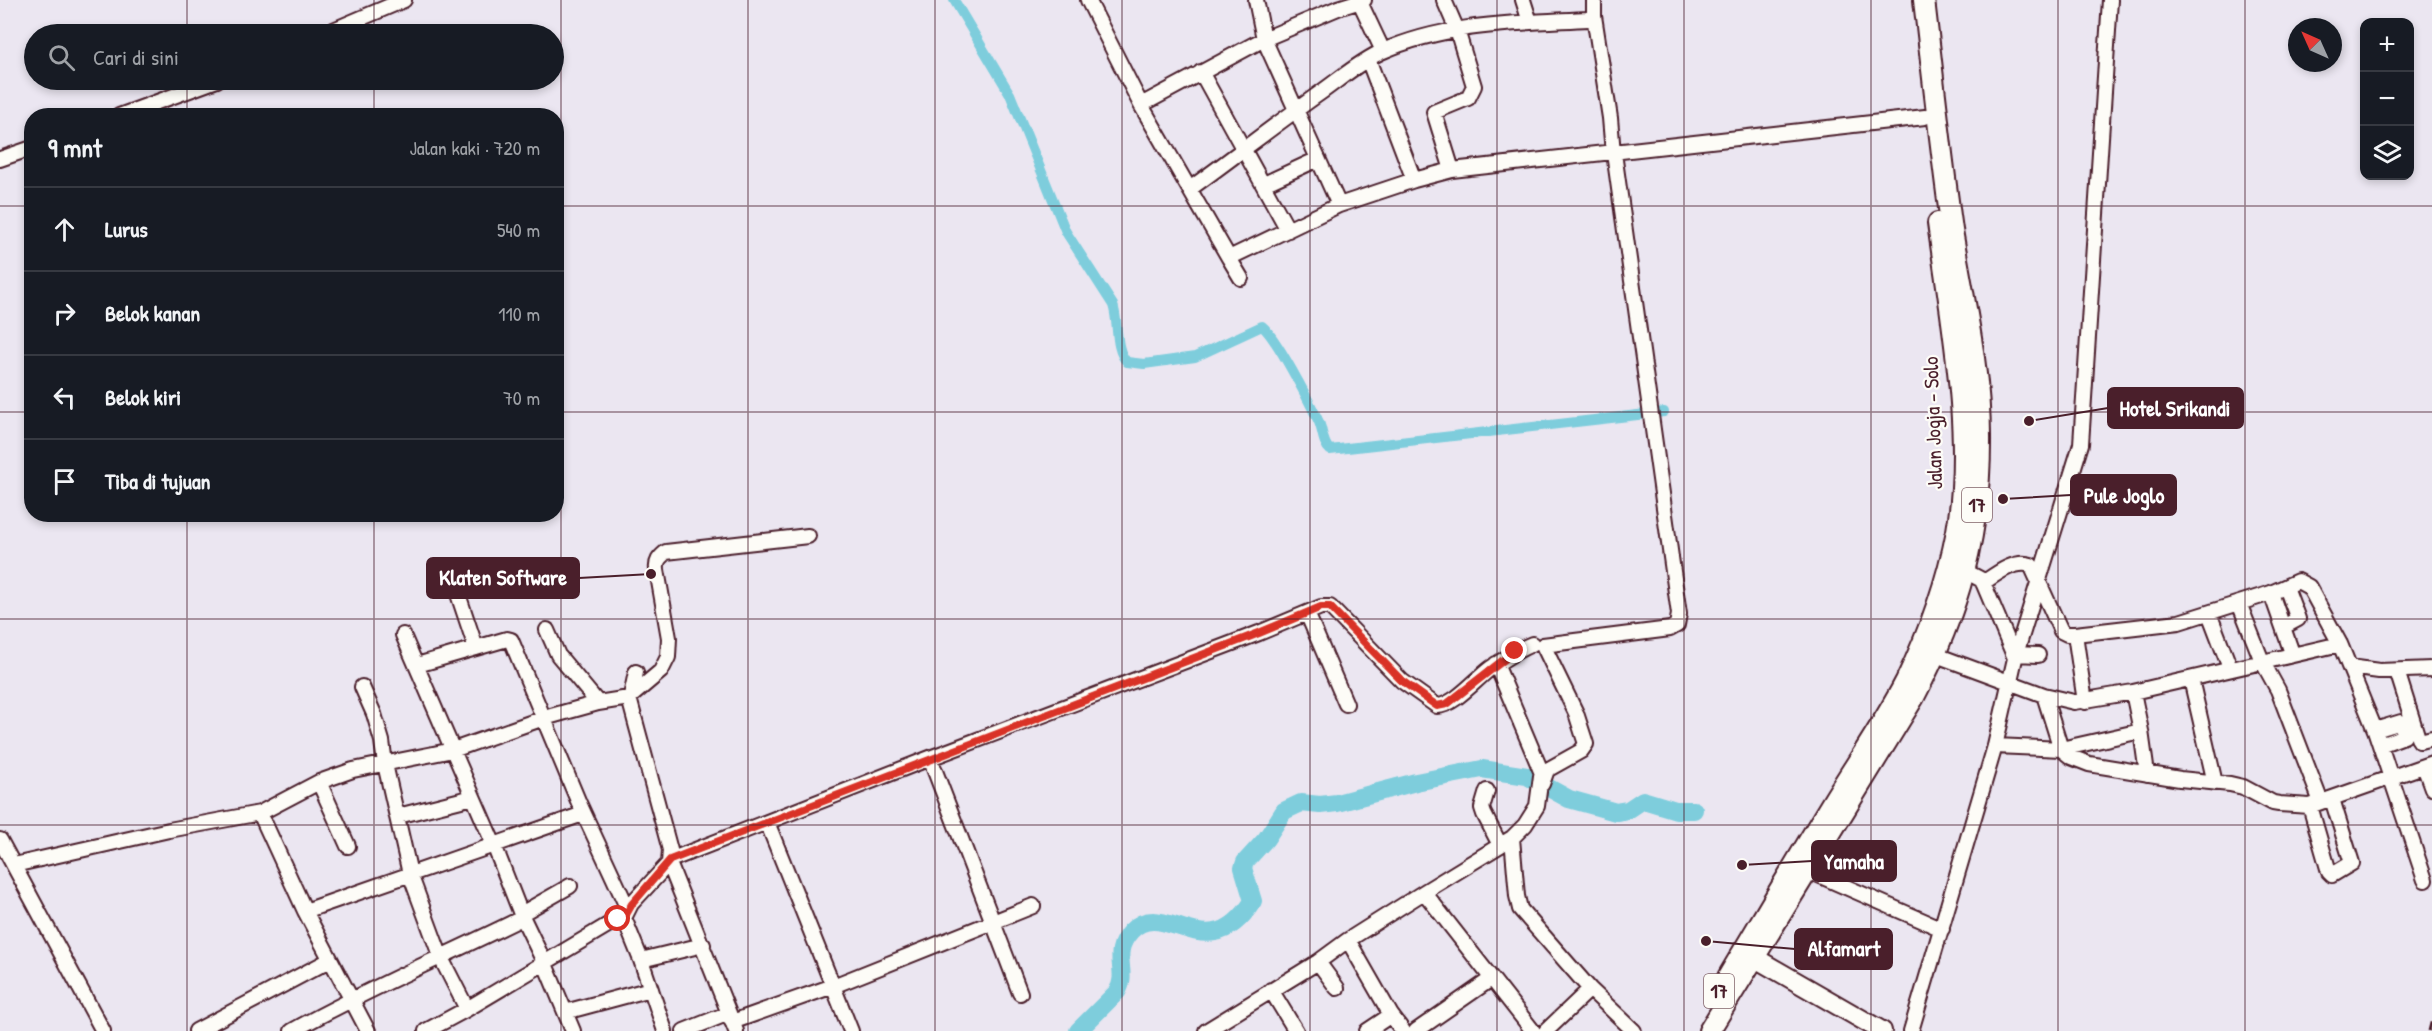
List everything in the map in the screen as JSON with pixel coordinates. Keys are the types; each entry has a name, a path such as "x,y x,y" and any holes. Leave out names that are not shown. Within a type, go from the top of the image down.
{"highway":[{"name":"Jalan Jogja - Solo","path":"1695,1031 1749,954 1905,683 1938,604 1957,530 1962,482 1962,431 1912,0"},
{"name":"17","path":"1709,1031 1749,954 1807,870 1905,713 1936,655 1952,615 1974,534 1980,435 1969,331 1952,230 1924,0"}],"main road":[{"path":"1749,954 1882,1031"}],"street":[{"path":"348,24 404,0"},
{"path":"1088,0 1141,105 1241,278"},
{"path":"1256,0 1264,39 1339,205"},
{"path":"1444,0 1474,86 1468,98 1434,112 1452,170"},
{"path":"1523,0 1530,22"},
{"path":"1206,1031 1506,842 1525,825 1537,806 1541,779 1546,770 1581,751 1586,744 1576,713 1543,645 1670,629 1677,625 1679,614 1613,153 1610,118 1593,16 1594,0"},
{"path":"1911,1031 1994,748 2016,656 2081,444 2110,0"},
{"path":"1141,105 1264,39 1338,8 1361,1 1383,51"},
{"path":"1191,188 1296,110 1383,51 1427,36 1456,30 1593,16"},
{"path":"1368,59 1414,180"},
{"path":"1202,72 1288,230"},
{"path":"141,108 190,90"},
{"path":"1229,258 1339,205 1452,170 1925,117"},
{"path":"0,159 24,150"},
{"path":"1264,184 1318,159"},
{"path":"14,866 169,830 260,813 319,783 353,770 453,750 544,718 630,697 661,671 668,657 669,638 657,570 660,557 666,552 808,536"},
{"path":"1983,583 2004,570 2024,563 2031,565 2040,580 2061,631 2074,634 2171,624 2271,593 2298,581 2309,587 2340,644 2375,730 2425,880"},
{"path":"1965,571 1979,577 1983,583 2016,656"},
{"path":"2283,627 2298,620 2286,586"},
{"path":"456,588 476,648"},
{"path":"2271,593 2292,653"},
{"path":"2240,603 2262,661 2278,690 2321,802"},
{"path":"426,1031 626,914 670,862 930,758 1259,633 1321,607 1330,607 1402,681 1437,706 1447,704 1496,664 1515,651 1532,644"},
{"path":"1307,613 1346,704"},
{"path":"2209,613 2230,668"},
{"path":"547,630 558,656 598,703"},
{"path":"2074,634 2085,702"},
{"path":"403,635 494,844 521,916 545,963 573,1031"},
{"path":"417,665 507,639 511,640 626,914 664,1031"},
{"path":"1936,655 2044,695 2074,702 2085,702 2191,679 2292,653 2340,644"},
{"path":"2016,656 2038,655"},
{"path":"1496,664 1541,779"},
{"path":"2350,667 2379,671 2432,669"},
{"path":"2397,670 2418,738 2420,741 2432,738"},
{"path":"636,672 630,697 670,852 670,862 732,1022"},
{"path":"2191,679 2215,783"},
{"path":"362,687 378,728 410,874 441,958 467,1009"},
{"path":"2133,692 2147,774"},
{"path":"2044,695 2061,748 2080,762 2243,787 2273,803 2321,802 2428,765 2432,788"},
{"path":"2375,730 2401,722 2403,724 2404,736 2380,745"},
{"path":"1994,748 2061,748 2141,731"},
{"path":"930,758 1020,993"},
{"path":"319,783 348,846"},
{"path":"1486,791 1482,808 1484,814 1506,842 1520,909 1590,989 1634,1031"},
{"path":"398,816 473,797"},
{"path":"260,813 305,911 368,1031"},
{"path":"305,911 583,814"},
{"path":"767,822 851,1031"},
{"path":"0,840 103,1031"},
{"path":"1807,870 1942,929"},
{"path":"292,1031 350,999 441,958 521,916 570,886"},
{"path":"1424,892 1533,1031"},
{"path":"684,1031 732,1022 833,986 1033,906"},
{"path":"1348,940 1390,1015 1403,1031"},
{"path":"641,960 703,945"},
{"path":"196,1031 330,960"},
{"path":"1318,962 1337,988"},
{"path":"1416,1031 1491,979"},
{"path":"566,1012 651,989"},
{"path":"1546,1031 1590,989"},
{"path":"1271,990 1296,1031"},
{"path":"1367,1031 1390,1015"}],"waterway":[{"path":"954,0 1010,94 1066,232 1113,305 1118,343 1127,362 1144,364 1195,357 1262,326 1300,385 1318,420 1325,444 1330,450 1664,412"},
{"path":"1078,1031 1117,992 1122,977 1121,948 1131,931 1144,922 1158,921 1203,933 1220,931 1236,921 1253,901 1243,868 1245,862 1266,839 1284,811 1301,803 1320,805 1337,803 1416,782 1482,769 1527,776 1569,799 1616,812 1628,810 1643,800 1676,810 1694,810"}],"railway":[{"path":"2429,1031 2432,1019"}],"place":[{"name":"Hotel Srikandi","path":"2029,421"},
{"name":"Pule Joglo","path":"2003,499"},
{"name":"Klaten Software","path":"651,574"},
{"name":"Yamaha","path":"1742,865"},
{"name":"Alfamart","path":"1706,941"}],"route":[{"path":"618,919 624,918 628,909 670,860 1321,607 1330,607 1402,681 1437,706 1447,704 1515,651"}]}
